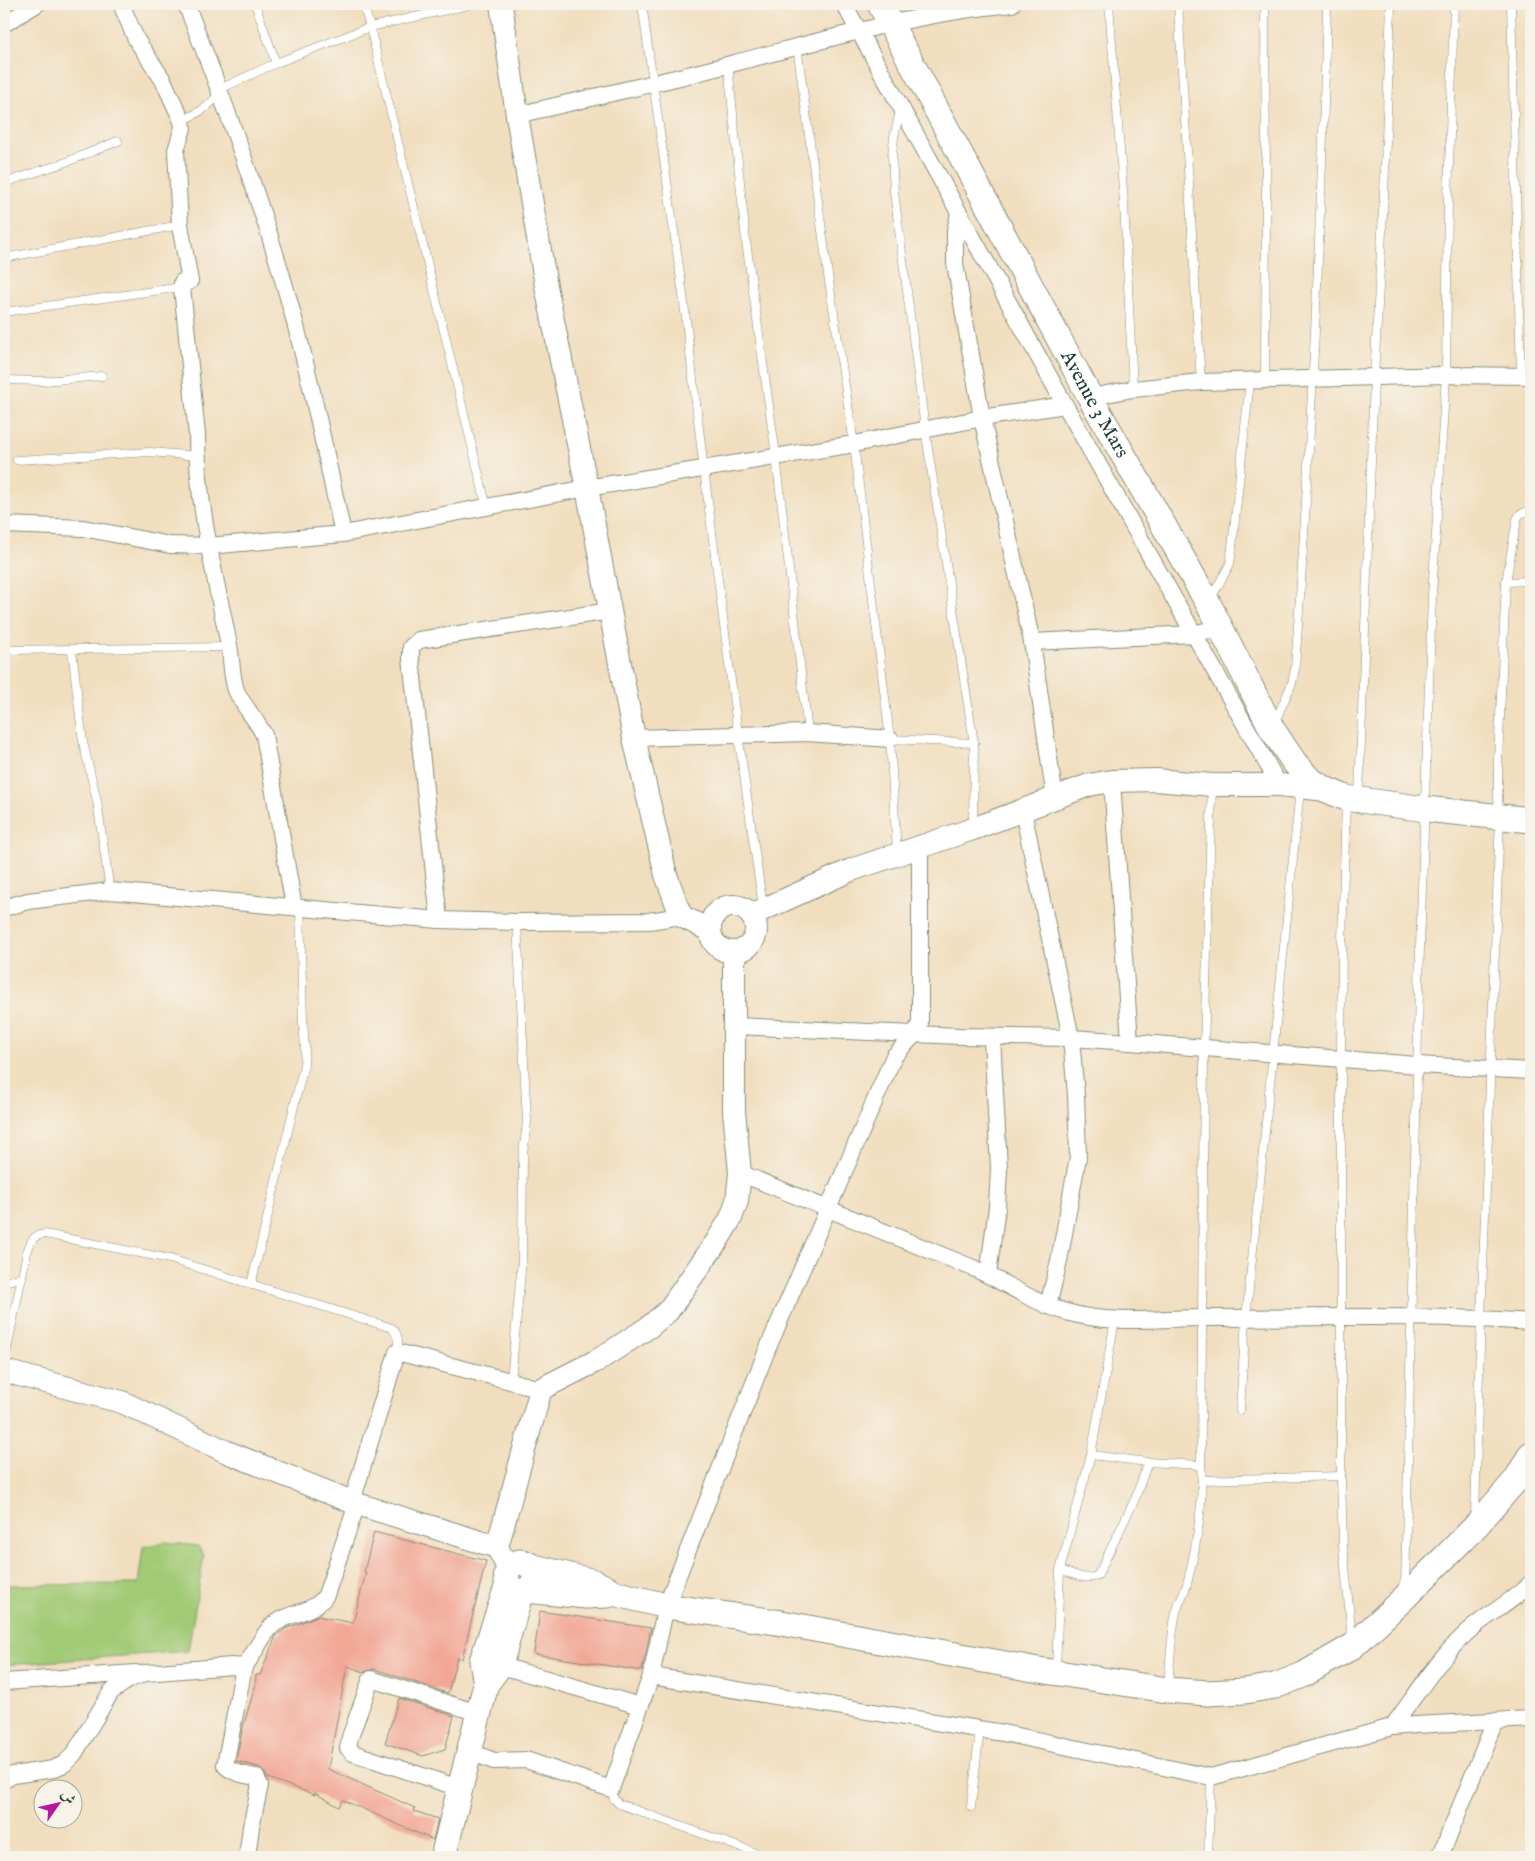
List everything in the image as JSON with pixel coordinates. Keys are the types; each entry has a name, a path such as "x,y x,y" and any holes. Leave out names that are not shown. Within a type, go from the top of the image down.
{"main road":[{"name":"Avenue 3 Mars","path":"885,13 1090,396 1154,536 1208,603 1272,729 1294,762 1310,780 1344,796"},
{"path":"1344,796 1425,809 1531,820"},
{"path":"443,1857 489,1670 519,1580 594,1582 618,1594 666,1606 776,1622 1167,1690 1208,1693 1245,1691 1275,1686 1303,1675 1353,1646 1405,1598 1475,1526 1516,1480 1531,1454"}],"street":[{"path":"4,24 37,4"},
{"path":"120,4 136,40 163,80 182,121 183,128 176,150 180,225 190,281 182,282 182,287 197,435 197,456 208,546 229,647 233,680 237,691 264,735 297,908"},
{"path":"186,4 220,89 271,237 289,300 343,534"},
{"path":"501,4 517,115 546,286 587,488 634,738 666,874 681,916"},
{"path":"844,4 1064,405 1154,536 1194,634 1290,786"},
{"path":"517,115 728,65 858,31 885,13 952,11 1012,4"},
{"path":"959,213 955,231 955,263 982,418 1032,642 1055,799"},
{"path":"1090,396 1132,389 1201,382 1446,375 1526,377"},
{"path":"4,525 83,528 170,545 208,546 343,534 587,488 854,444 982,418 1064,405"},
{"path":"439,920 411,647 419,640 610,611"},
{"path":"1032,642 1194,634 1220,627"},
{"path":"634,738 808,733 890,739"},
{"path":"757,912 756,931 754,939 749,946 742,951 734,953 720,949 714,944 709,930 713,916 724,907 739,907 757,912 851,870 920,848 1090,785 1112,781 1156,780 1212,785 1290,786 1344,796"},
{"path":"1112,781 1130,1042"},
{"path":"1023,811 1071,1038 1076,1096 1078,1157 1059,1261 1048,1306"},
{"path":"468,1751 494,1761 526,1760 611,1789 651,1676 666,1606 767,1350 894,1056 915,1034 920,1023 920,848"},
{"path":"4,908 28,901 110,891 439,920 517,922 649,921 681,916 709,930"},
{"path":"248,1857 251,1827 260,1785 256,1777 233,1771 225,1765 244,1667 270,1627 292,1614 313,1609 326,1595 355,1503 398,1352 541,1389 598,1360 668,1312 731,1218 737,1200 740,1173 734,1111 734,953"},
{"path":"735,1026 992,1037 1071,1038 1417,1065 1531,1071"},
{"path":"988,1275 997,1207 999,1168 992,1037"},
{"path":"740,1173 988,1275 1048,1306 1071,1314 1114,1320 1202,1318 1482,1318 1531,1322"},
{"path":"4,1371 122,1402 227,1452 355,1503 496,1547 519,1580"},
{"path":"496,1547 541,1389"},
{"path":"1392,1728 1447,1655 1470,1630 1522,1592 1531,1583"},
{"path":"4,1682 232,1666 244,1667"},
{"path":"489,1670 640,1706"},
{"path":"4,1780 13,1775 54,1769 64,1764 74,1754 111,1692 128,1680 145,1673"},
{"path":"651,1676 980,1729 1212,1777 1392,1728 1415,1725 1531,1719"},
{"path":"459,1788 353,1753 348,1748 350,1737 371,1680 478,1713"},
{"path":"1440,1857 1495,1721"}],"lane":[{"path":"255,4 276,63"},
{"path":"363,4 487,508"},
{"path":"182,121 211,103 217,97 220,89 276,63 370,28 474,4"},
{"path":"642,4 684,304 738,734 757,912"},
{"path":"1109,4 1124,203 1132,389"},
{"path":"1178,4 1201,382"},
{"path":"1208,603 1232,557 1257,380 1266,197 1265,4"},
{"path":"1272,729 1288,693 1294,669 1304,551 1321,200 1327,4"},
{"path":"1353,1646 1343,1546 1341,1476 1341,1058 1344,796 1374,377 1384,195 1391,4"},
{"path":"1405,1598 1417,1065 1432,596 1446,375 1448,209 1454,4"},
{"path":"1511,4 1526,377"},
{"path":"797,46 828,275 854,444 890,739 897,855"},
{"path":"728,65 746,241 776,456 808,733"},
{"path":"901,107 892,155 894,192 925,429 974,743 973,829"},
{"path":"4,183 69,161 118,141"},
{"path":"4,258 180,225"},
{"path":"4,312 182,287"},
{"path":"4,380 44,381 102,376"},
{"path":"17,460 150,452 197,456"},
{"path":"1475,1526 1500,816 1498,761 1506,582 1517,519 1520,514 1531,510"},
{"path":"1506,582 1531,581"},
{"path":"4,650 229,647"},
{"path":"72,650 83,742 97,801 110,891"},
{"path":"890,739 974,743"},
{"path":"1167,1690 1176,1615 1186,1586 1200,1521 1202,1480 1204,1049 1212,785"},
{"path":"1240,1410 1246,1318 1272,1053 1290,786"},
{"path":"251,1285 304,1065 305,1048 297,908"},
{"path":"511,1381 522,1260 523,1154 526,1122 517,922"},
{"path":"4,1363 27,1252 32,1239 37,1234 170,1259 392,1328 397,1334 399,1342 398,1352"},
{"path":"4,1282 22,1277"},
{"path":"1056,1672 1060,1570 1091,1455 1114,1320"},
{"path":"1091,1455 1148,1462 1201,1465"},
{"path":"1060,1570 1088,1578 1098,1575 1135,1500 1148,1462"},
{"path":"1202,1480 1341,1476"},
{"path":"971,1807 980,1729"},
{"path":"1208,1857 1212,1777"},
{"path":"611,1789 614,1800 619,1804 766,1857"}],"green space":[{"path":"165,1542 198,1546 204,1555 188,1651 4,1665 4,1585 138,1584 143,1547"}],"building":[{"path":"374,1532 486,1561 462,1659 457,1657 448,1693 374,1669 364,1672 347,1666 328,1769 415,1808 414,1811 438,1819 433,1840 343,1800 339,1807 315,1793 315,1795 268,1778 262,1769 258,1767 236,1761 242,1730 255,1687 256,1675 260,1675 276,1636 285,1629 317,1616 353,1623"},
{"path":"540,1611 651,1628 642,1671 534,1654"},
{"path":"399,1698 454,1716 445,1749 423,1756 385,1743"}]}
